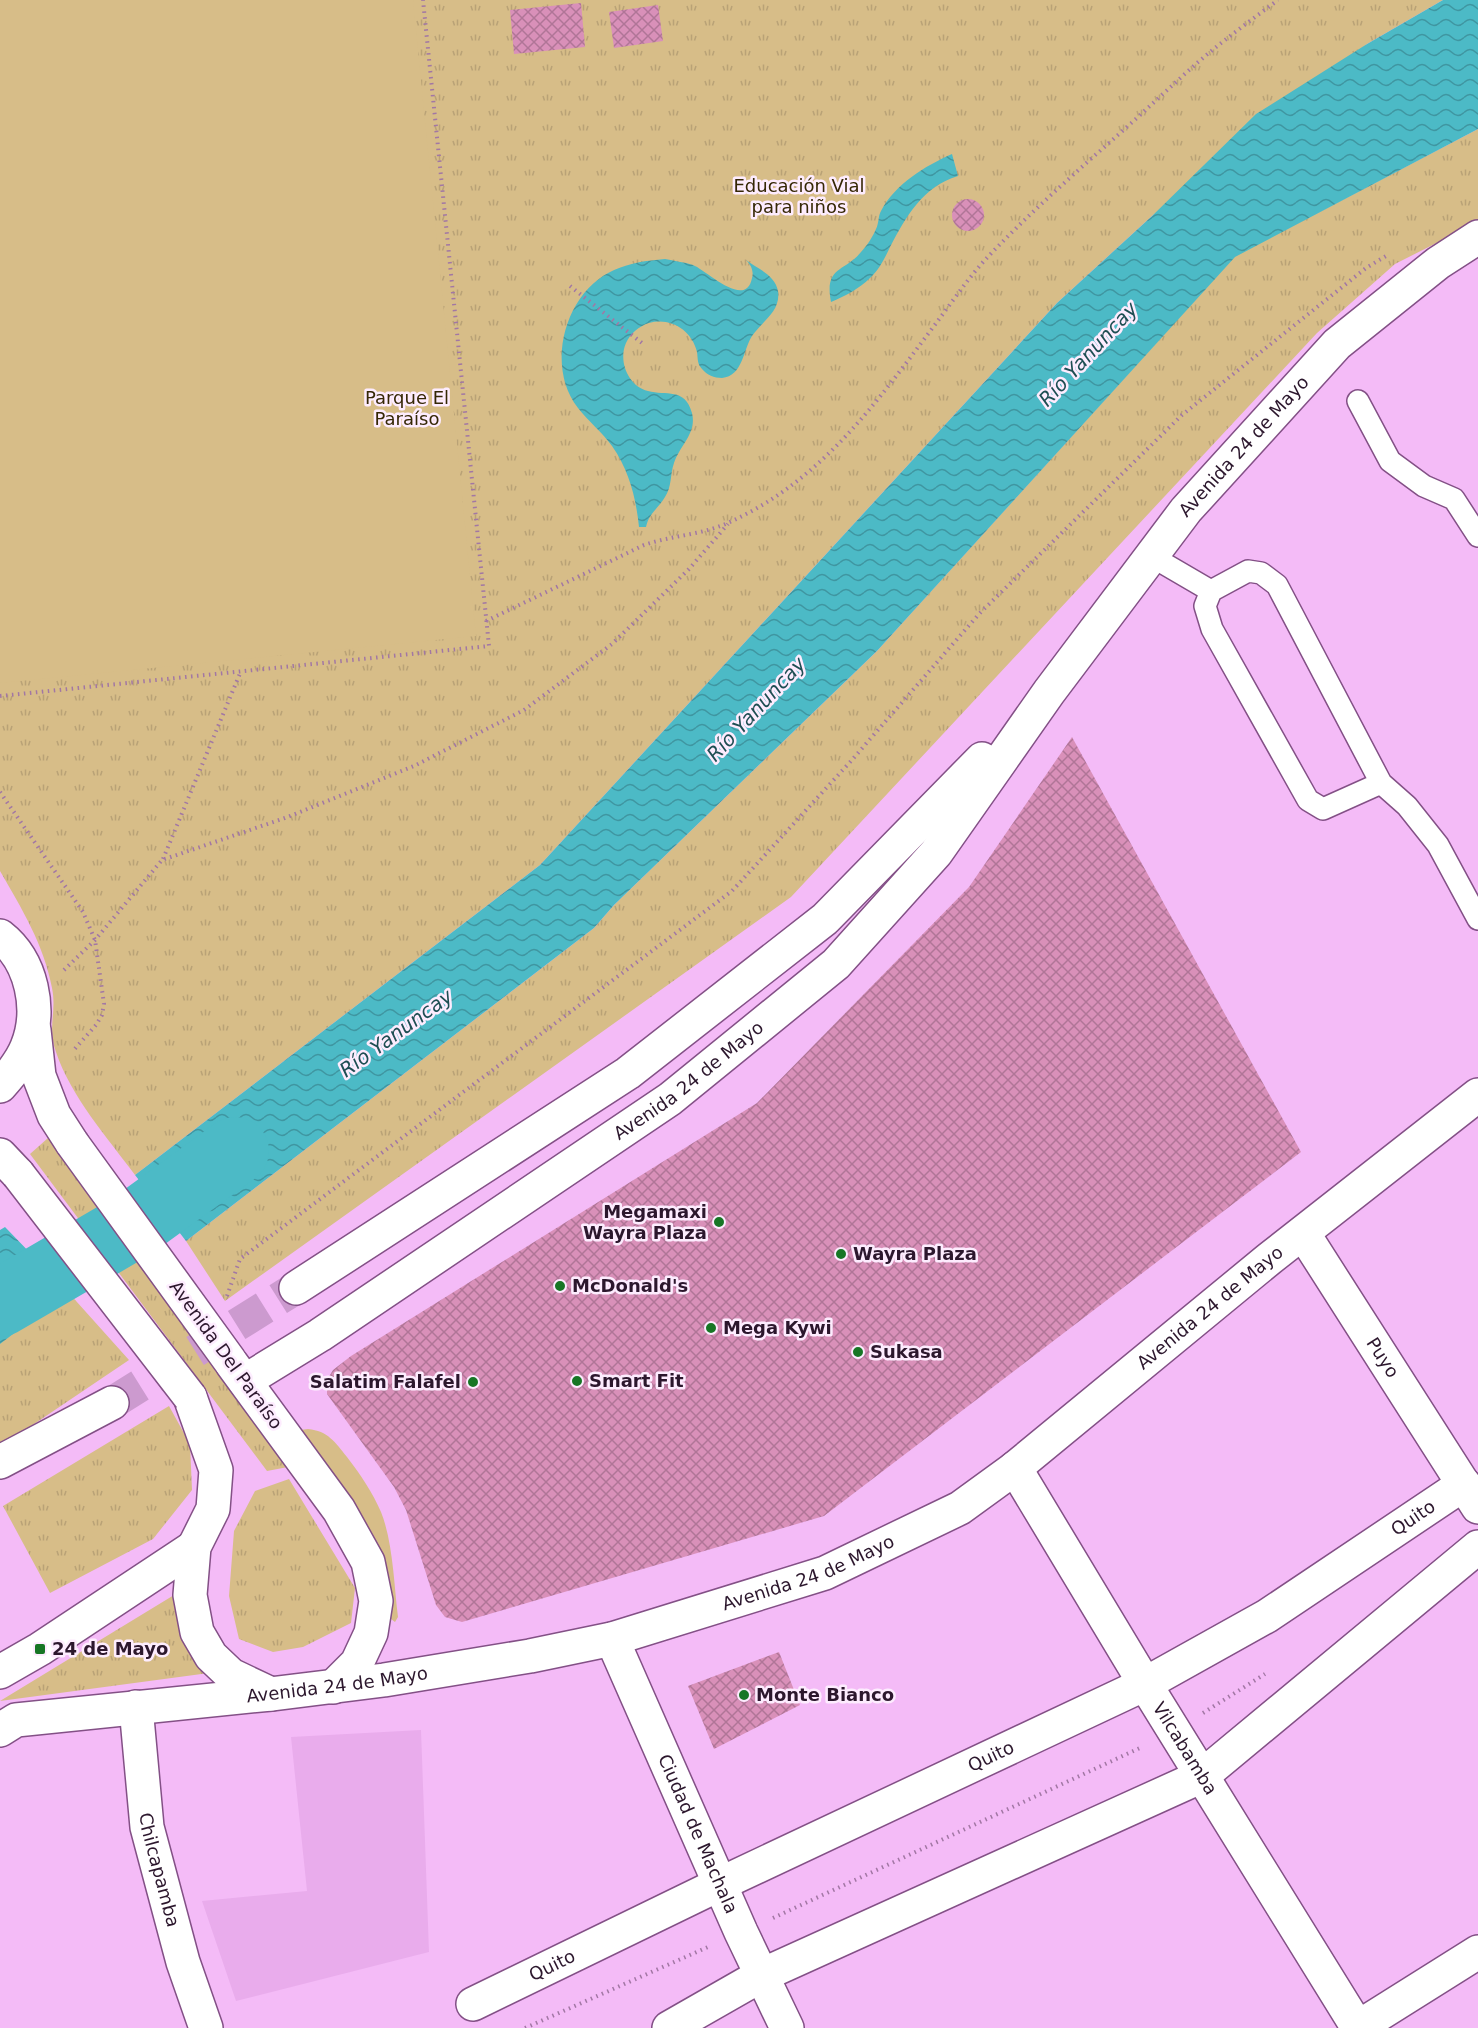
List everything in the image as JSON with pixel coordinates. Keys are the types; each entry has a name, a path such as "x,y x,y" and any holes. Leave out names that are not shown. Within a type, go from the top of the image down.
{"main road":[{"name":"Avenida 24 de Mayo","path":"238,1371 320,1335 670,1099 836,964 936,853 1049,692 1186,510 1337,344 1438,263 1478,237"},
{"path":"1438,263 1478,264"},
{"name":"Avenida 24 de Mayo","path":"296,1288 628,1073 825,919 1049,692"},
{"name":"Avenida Del Paraíso","path":"0,936 9,943 26,970 34,1012 39,1076 54,1115 339,1510 368,1562 376,1600 371,1634 357,1663 333,1687"},
{"path":"0,1086 22,1058 27,1047 34,1012"},
{"name":"Avenida 24 de Mayo","path":"0,1730 16,1720 333,1687 440,1672 612,1639 825,1573 960,1508 1015,1468 1303,1233 1478,1095"},
{"path":"9,1164 190,1397 216,1470 213,1509 194,1547 190,1595 197,1632 211,1656 231,1675 271,1694"},
{"name":"Puyo","path":"1303,1233 1471,1495"},
{"path":"0,1462 112,1403"},
{"name":"Vilcabamba","path":"1015,1468 1144,1684 1358,2028"},
{"name":"Quito","path":"473,2004 720,1884 1144,1684 1267,1616 1471,1495"},
{"path":"0,1672 40,1649 194,1547"},
{"path":"669,2028 760,1976 1202,1776 1478,1547"},
{"name":"Ciudad de Machala","path":"612,1639 760,1976 786,2028"},
{"name":"Chilcapamba","path":"136,1707 147,1827 183,1962 206,2028"},
{"path":"1358,2028 1478,1952"}],"lane":[{"path":"1358,401 1390,461 1425,486 1454,499 1478,536"},
{"path":"1151,556 1211,591"},
{"path":"1381,783 1323,809 1308,800 1212,628 1205,606 1211,591 1248,571 1261,573 1277,585 1381,783 1407,806 1438,845 1478,919"}],"path":[{"path":"0,696 489,646 423,0"},
{"path":"486,621 644,545 660,539 701,532 731,521 786,489 829,455 879,399 972,276 1004,241 1195,65 1278,0"},
{"path":"225,1301 240,1259 732,891 851,761 979,614 1182,416 1366,268 1395,250"},
{"path":"570,286 642,343"},
{"path":"162,860 285,818 414,766 524,710 612,644 689,569 731,521"},
{"path":"34,1012 162,860 241,671"},
{"path":"0,792 82,912 95,940 104,1004 102,1015 96,1025 42,1085"},
{"path":"525,2028 741,1932 1175,1731 1275,1668"}],"shaded area":[{"path":"421,1730 429,1952 236,2001 202,1901 307,1891 291,1737"}],"green space":[{"name":"Parque El Paraíso","path":"0,0 1443,0 1367,44 1152,216 1057,303 540,865 135,1175 80,1101 63,1069 53,1043 53,997 44,957 0,871"},
{"path":"0,0 413,0 476,636 0,683"},
{"path":"1478,129 1478,222 1395,264 1317,333 791,897 225,1301 186,1241 594,928 614,905 877,651 1235,256"},
{"path":"48,1138 288,1467 267,1471 30,1154"},
{"path":"68,1292 129,1360 0,1447 0,1339"},
{"path":"169,1406 190,1444 192,1490 153,1539 50,1593 3,1506"},
{"path":"300,1430 321,1432 339,1447 366,1484 381,1512 392,1564 398,1617 395,1622 391,1619 380,1564"},
{"path":"289,1479 355,1588 351,1623 303,1647 273,1652 239,1639 229,1596 234,1531 255,1491"},
{"path":"179,1592 209,1673 0,1701"}],"water":[{"path":"1443,0 1478,0 1478,129 1235,257 877,651 614,905 594,928 186,1241 135,1175 540,865 1057,303 1152,216 1256,114 1367,44"},
{"path":"952,154 958,176 934,188 916,204 902,225 882,264 866,282 847,295 831,302 830,282 833,276 855,258 872,238 879,215 894,192 921,170"},
{"path":"665,259 693,265 725,285 742,290 748,287 753,275 752,268 746,260 773,281 778,291 778,298 774,311 752,336 738,368 734,373 722,378 704,371 699,365 697,352 690,337 672,324 649,323 638,328 628,340 623,357 626,372 630,378 635,384 648,391 674,394 685,399 693,420 690,433 674,463 667,493 651,515 646,527 639,527 634,495 618,455 578,408 565,384 563,343 565,330 576,305 593,283 614,270 626,266"},
{"path":"5,1227 68,1292 0,1344 0,1230"}],"building":[{"path":"581,3 585,47 514,54 510,10"},
{"path":"658,5 663,41 614,48 609,12"},
{"path":"968,199 979,204 984,215 979,226 968,231 957,226 952,215 957,204"},
{"name":"Wayra Plaza","path":"1072,737 1301,1152 824,1516 462,1622 445,1617 436,1605 406,1510 394,1487 327,1394 327,1380 333,1370 351,1356 757,1103 969,887"},
{"name":"Monte Bianco","path":"779,1652 800,1705 714,1749 688,1686"}],"waterway":[{"name":"Río Yanuncay","path":"0,1303 132,1226 235,1151"}],"tunnel":[{"path":"112,1403 296,1288"}],"place":[{"name":"Megamaxi Wayra Plaza","path":"719,1222"},
{"name":"Wayra Plaza","path":"841,1254"},
{"name":"McDonald's","path":"560,1286"},
{"name":"Mega Kywi","path":"711,1328"},
{"name":"Sukasa","path":"858,1352"},
{"name":"Smart Fit","path":"577,1381"},
{"name":"Salatim Falafel","path":"473,1382"},
{"name":"24 de Mayo","path":"40,1649"},
{"name":"Monte Bianco","path":"744,1695"}],"park label":[{"name":"Educación Vial para niños","path":"799,196"}]}
